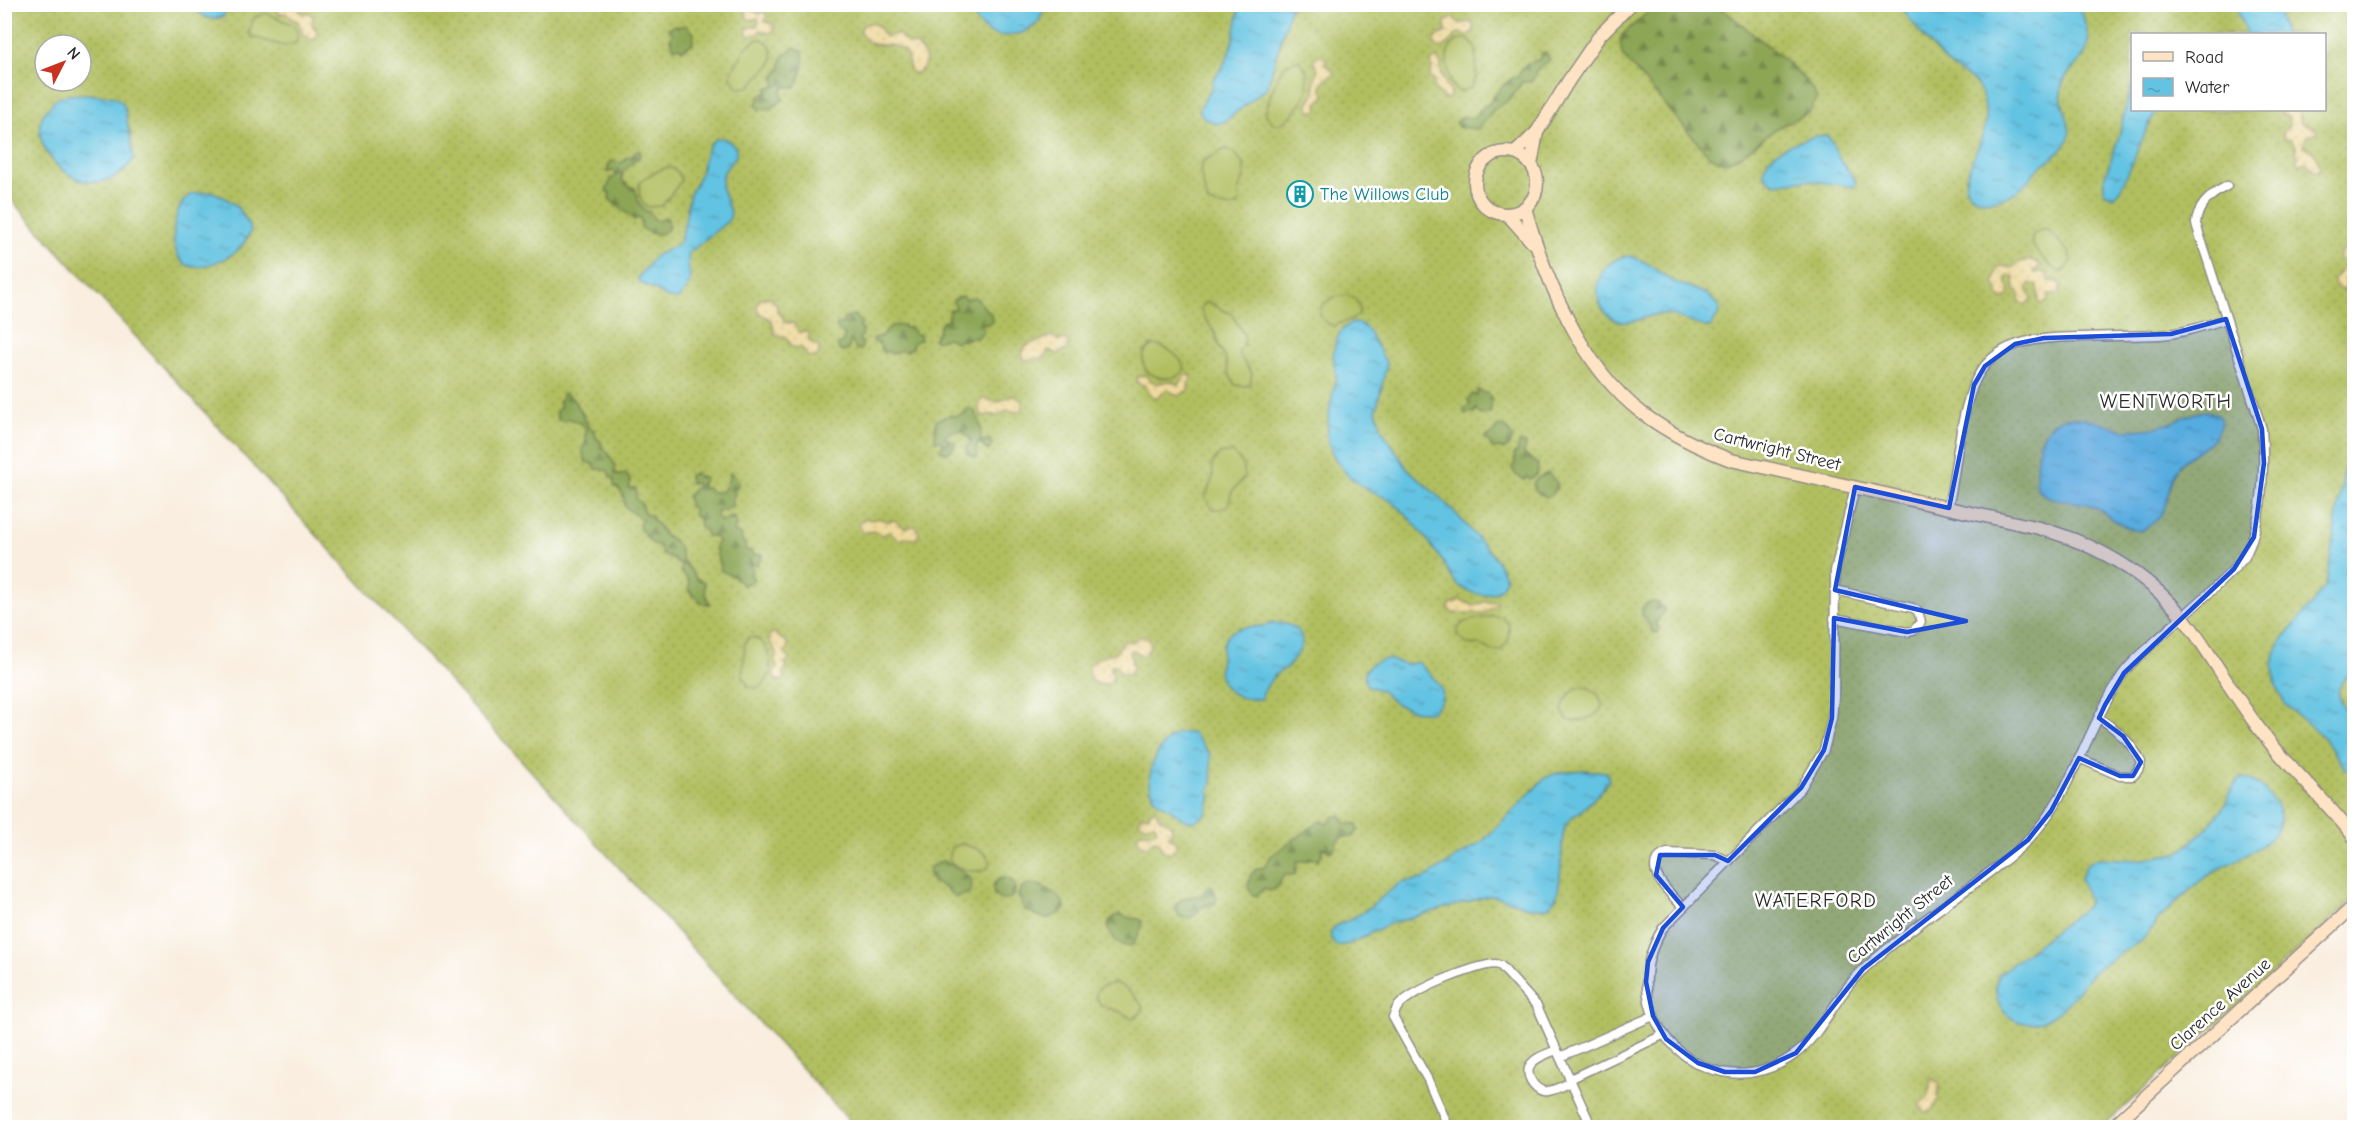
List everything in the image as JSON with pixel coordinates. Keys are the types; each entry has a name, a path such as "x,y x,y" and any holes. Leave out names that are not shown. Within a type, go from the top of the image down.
{"street":[{"path":"1515,153 1538,132 1600,35 1631,4"},
{"path":"1531,165 1538,132"},
{"path":"1506,152 1515,153 1524,157 1531,165 1535,171 1537,187 1535,195 1526,208 1508,214 1498,213 1478,197 1476,179 1482,163 1489,157 1506,152"},
{"name":"Cartwright Street","path":"1855,487 1836,571 1834,697 1832,718 1824,750 1801,788 1663,928 1654,942 1648,962 1646,982 1653,1016 1663,1035 1675,1047 1698,1063 1725,1072 1744,1074 1755,1072 1787,1060 1815,1033 1863,969 2028,840 2051,811 2124,673 2245,556 2254,537 2256,526 2264,464 2262,429 2196,224 2207,199 2227,186"},
{"name":"Cartwright Street","path":"1526,208 1538,251 1577,336 1612,386 1640,412 1700,448 1731,460 2039,528 2073,538 2125,565 2154,587 2182,617 2265,736 2351,831"},
{"name":"Cartwright Street","path":"1508,214 1538,251"},
{"path":"1948,508 1962,432 1974,385 1985,366 1999,354 2015,344 2034,338 2170,334 2226,319"},
{"path":"1834,618 1907,632 1913,631 1921,622 1918,611 1913,608 1835,590"},
{"path":"2079,758 2120,776 2133,776 2138,770 2141,762 2137,754 2122,736 2099,718"},
{"path":"1683,907 1656,875 1655,861 1660,855 1667,852 1715,855 1728,861"},
{"name":"Clarence Avenue","path":"2111,1128 2354,907"},
{"path":"1449,1128 1428,1080 1394,1017 1397,1008 1405,1000 1437,981 1496,963 1537,1006 1592,1128"},
{"path":"1653,1016 1534,1061 1529,1069 1529,1077 1539,1089 1546,1092 1663,1035"}],"highlighted area":[{"path":"2226,319 2262,429 2264,463 2254,537 2234,569 2124,673 2105,705 2099,718 2123,736 2141,762 2133,776 2120,776 2079,758 2051,811 2028,840 1863,969 1796,1053 1755,1072 1725,1072 1698,1063 1666,1039 1653,1016 1646,982 1648,962 1663,928 1683,907 1656,875 1660,855 1715,855 1728,861 1801,788 1824,750 1832,718 1834,618 1907,632 1966,621 1835,590 1855,487 1949,508 1974,385 1985,366 2015,344 2044,338 2171,334"}],"green space":[{"path":"1657,4 1718,5 1801,76 1817,99 1810,112 1777,128 1742,155 1724,163 1709,156 1622,55 1620,40 1622,35"},
{"path":"5,5 2354,5 2354,899 2102,1127 855,1127 5,193","holes":["126,111 126,120 131,134 125,172 100,182 78,180"]},
{"path":"266,13 293,25 298,33 296,43 284,46 252,37 249,32 254,18"},
{"path":"676,25 678,27 685,25 694,33 693,43 682,50 679,47 674,48 670,39 673,33 668,28"},
{"path":"1463,38 1469,40 1476,48 1476,78 1471,88 1459,92 1451,83 1447,60 1450,47"},
{"path":"762,39 772,49 772,63 749,87 739,88 731,77 731,73 746,47"},
{"path":"794,47 803,51 804,66 797,85 784,87 781,92 783,100 771,108 759,110 756,105 759,97 768,91 767,88 776,86 774,78 781,68 783,57"},
{"path":"1546,52 1550,59 1535,72 1536,75 1530,82 1522,82 1510,98 1493,110 1478,129 1458,127 1456,122 1464,116 1473,118 1485,105 1488,105 1505,84 1518,76 1526,65 1539,60 1542,53"},
{"path":"1299,60 1306,69 1306,93 1290,117 1279,124 1274,124 1266,115 1273,89 1285,66"},
{"path":"1226,149 1235,153 1244,165 1244,178 1239,189 1240,203 1231,208 1208,203 1200,172 1203,161"},
{"path":"636,151 640,151 640,156 623,172 622,180 628,186 635,188 639,203 645,211 650,212 654,219 659,221 665,217 668,219 668,229 665,232 655,234 644,230 641,227 641,219 639,217 634,220 609,198 610,193 606,191 611,179 617,175 613,171 607,172 609,163 612,161 622,163 627,157 633,156"},
{"path":"664,168 676,170 681,181 662,206 647,207 640,196 640,183"},
{"path":"2040,230 2048,230 2069,252 2071,262 2063,271 2052,268 2033,246 2033,236"},
{"path":"1347,295 1356,300 1360,309 1356,317 1333,326 1325,322 1320,315 1322,305 1334,297"},
{"path":"962,296 966,300 974,297 977,299 991,313 992,322 981,326 984,331 976,339 974,336 963,341 960,338 958,341 952,341 948,338 936,341 933,339 941,323 948,319 949,310 956,309 953,300"},
{"path":"1208,302 1231,313 1244,335 1245,341 1238,354 1252,373 1250,384 1246,386 1235,385 1215,333 1202,314 1201,307"},
{"path":"854,315 862,323 859,326 863,330 859,339 863,342 861,350 856,349 851,340 848,350 843,352 839,350 838,345 843,342 844,334 836,328 838,324 843,323 844,319"},
{"path":"903,325 907,329 910,327 915,334 920,335 921,339 913,343 912,348 905,352 902,350 891,354 888,351 883,353 879,343 874,342 873,339 881,336 891,326"},
{"path":"1153,345 1177,356 1185,369 1182,373 1166,378 1149,373 1143,362 1144,355"},
{"path":"1477,390 1488,394 1492,399 1490,413 1481,415 1476,410 1466,415 1464,408 1470,405 1468,400 1472,395 1477,395"},
{"path":"565,393 573,399 584,416 583,420 587,421 587,426 594,430 596,437 602,443 600,447 605,449 616,466 614,471 619,475 626,474 631,481 629,488 636,488 636,499 641,503 644,513 652,516 665,536 672,539 679,547 682,559 697,579 704,582 705,593 710,604 701,603 693,596 689,590 689,581 680,571 682,570 679,563 673,558 662,555 659,545 650,542 640,529 639,524 643,520 625,507 623,495 614,486 614,479 607,470 596,469 593,464 586,462 582,449 587,441 585,428 568,418 564,421 558,420 556,412 561,406 559,403"},
{"path":"967,409 972,409 979,420 980,439 984,441 989,439 992,445 988,451 979,443 976,447 978,456 976,458 967,452 966,447 971,440 963,431 952,431 944,437 955,442 955,446 948,453 940,450 943,444 941,440 935,441 936,420 949,415 965,413"},
{"path":"1498,426 1506,427 1513,438 1510,446 1503,450 1493,449 1488,440 1484,438 1492,434"},
{"path":"1519,443 1526,444 1524,454 1538,464 1537,474 1530,479 1527,477 1524,480 1516,475 1512,468 1515,463 1514,454 1518,451"},
{"path":"1232,452 1243,464 1245,477 1232,491 1228,506 1213,509 1205,498 1213,477 1212,464 1220,454"},
{"path":"696,473 699,478 701,476 705,478 701,486 708,488 711,492 721,492 727,485 730,473 737,479 738,485 734,490 732,508 727,507 726,511 719,510 716,517 723,522 729,517 734,518 736,527 733,532 742,535 741,539 746,550 751,551 754,555 763,555 757,565 750,564 753,571 750,575 754,579 749,584 746,583 744,586 735,577 721,571 715,547 718,541 713,536 707,536 705,530 700,527 699,518 694,516 694,509 690,507 687,497 697,486 695,483 690,483 689,475"},
{"path":"1548,473 1558,484 1552,495 1546,497 1536,491 1533,484 1536,479"},
{"path":"1652,602 1664,608 1663,615 1655,621 1659,629 1658,633 1652,632 1650,624 1646,623 1646,618 1642,616 1642,609 1646,604"},
{"path":"1493,616 1502,617 1509,625 1508,641 1501,650 1495,651 1480,645 1467,644 1457,635 1458,629 1465,622"},
{"path":"749,637 758,639 769,655 769,675 765,683 758,687 749,687 743,677 745,643"},
{"path":"1583,686 1596,693 1602,707 1600,711 1587,719 1568,720 1562,711 1564,703 1572,692"},
{"path":"1341,815 1345,823 1356,824 1359,829 1353,837 1341,837 1336,847 1330,852 1322,847 1322,854 1318,860 1311,858 1306,861 1297,861 1295,875 1284,875 1277,888 1270,891 1265,888 1258,895 1253,895 1248,888 1250,876 1255,870 1264,867 1271,856 1320,821 1327,824 1333,817"},
{"path":"962,844 985,854 990,861 988,868 980,871 970,870 952,864 949,856 952,847"},
{"path":"942,861 971,878 969,893 955,897 942,886 932,882 928,872 930,867"},
{"path":"1004,878 1012,881 1015,889 1012,897 1004,900 996,897 993,889 996,881"},
{"path":"1031,884 1047,889 1060,898 1065,907 1061,913 1046,919 1024,910 1018,894 1022,888"},
{"path":"1212,886 1217,898 1214,904 1202,907 1190,918 1179,916 1175,906 1178,902 1187,897 1203,895 1208,887"},
{"path":"1119,914 1142,921 1141,930 1133,945 1121,945 1108,929 1109,921"},
{"path":"1114,983 1126,989 1137,999 1143,1007 1140,1014 1132,1018 1100,1004 1096,992 1101,987"}],"sand":[{"path":"278,5 297,5 301,13 310,13 313,17 312,25 317,31 316,38 312,40 303,34 298,21 286,13 280,14"},
{"path":"749,9 758,13 764,12 767,16 765,21 774,25 774,31 769,33 761,30 756,35 748,36 746,29 756,26 759,22 758,18 750,20 746,17 746,11"},
{"path":"1453,18 1460,24 1470,22 1474,27 1473,32 1468,35 1458,33 1444,47 1437,47 1434,43 1435,38 1446,32 1445,21"},
{"path":"869,23 877,25 885,37 898,34 907,43 918,46 926,58 923,69 912,73 907,55 903,50 892,45 874,44 864,38 860,31 862,26"},
{"path":"1320,55 1326,59 1325,64 1333,70 1333,74 1322,82 1321,88 1325,96 1317,103 1318,109 1313,112 1308,103 1315,92 1314,81 1318,70 1313,60"},
{"path":"1437,58 1441,64 1441,74 1451,94 1448,99 1445,99 1434,88 1434,80 1429,78 1431,62"},
{"path":"2280,111 2296,111 2299,113 2301,123 2316,128 2317,132 2307,136 2303,146 2315,153 2320,168 2318,171 2312,169 2306,162 2299,164 2297,162 2299,156 2296,153 2296,146 2290,138 2284,139 2283,133 2290,125 2288,116 2281,114"},
{"path":"2344,249 2351,258 2354,277 2348,275 2346,277 2346,287 2343,291 2335,286 2334,279 2346,264 2338,256"},
{"path":"2031,260 2040,264 2033,271 2034,273 2045,272 2049,281 2058,282 2061,285 2059,294 2048,294 2048,301 2041,305 2038,286 2030,283 2027,289 2032,299 2025,305 2019,300 2020,294 2015,290 2014,277 2009,275 2005,279 2010,291 2008,297 2002,299 1994,284 1997,270 2002,266 2012,268 2020,262"},
{"path":"770,297 777,305 777,312 783,317 784,322 795,324 798,332 806,331 809,341 819,347 819,354 816,357 808,357 802,348 793,347 785,336 775,335 772,321 759,312 757,307 761,299"},
{"path":"1053,337 1059,341 1065,339 1069,344 1066,350 1057,354 1049,350 1043,359 1025,360 1022,353 1028,344"},
{"path":"1188,374 1192,379 1188,383 1188,390 1180,395 1167,389 1157,398 1150,395 1146,386 1136,382 1137,377 1144,375 1156,384 1169,381 1179,385"},
{"path":"1013,395 1023,402 1021,410 1017,412 1007,410 998,416 989,414 986,417 981,414 978,405 982,399 998,402"},
{"path":"865,518 872,520 879,518 887,522 894,520 905,528 916,526 919,534 916,539 899,540 889,532 882,535 873,531 864,533 858,525"},
{"path":"1460,600 1474,606 1484,602 1496,602 1497,604 1484,613 1452,613 1449,609 1450,604"},
{"path":"773,632 785,640 788,645 785,653 789,660 785,663 787,667 783,672 785,677 782,681 775,679 773,674 777,667 774,658 777,654 768,638"},
{"path":"1141,636 1147,637 1151,644 1142,656 1134,650 1130,652 1133,667 1130,674 1121,673 1116,665 1112,665 1111,682 1101,685 1091,681 1088,668 1096,659 1115,653 1124,641 1133,642"},
{"path":"1155,809 1159,817 1171,825 1172,830 1168,836 1177,843 1175,849 1170,853 1163,851 1159,841 1154,840 1146,846 1140,844 1137,836 1141,832 1153,833 1157,830 1155,824 1144,825 1139,821 1141,815 1149,816 1150,812"},
{"path":"1932,1079 1939,1082 1938,1100 1932,1110 1924,1112 1919,1105 1929,1096"}],"water":[{"path":"193,5 229,5 224,16 215,19 202,15"},
{"path":"954,5 1043,5 1042,14 1032,28 1004,36 986,31 971,13"},
{"path":"1240,5 1291,5 1267,88 1224,122 1216,124 1204,118 1199,110 1213,85 1212,81 1229,53"},
{"path":"1899,5 2081,5 2088,45 2083,57 2065,78 2061,91 2069,128 2068,140 2059,152 2015,192 2001,199 1986,200 1972,196 1967,190 1969,168 1985,128 1986,121 1981,94 1974,82 1937,53"},
{"path":"2236,5 2277,5 2284,33 2246,33"},
{"path":"2131,85 2131,111 2158,111 2151,120 2120,191 2114,197 2104,193 2104,179 2119,136"},
{"path":"86,94 115,97 124,104 134,158 117,175 98,182 79,179 62,170 49,156 41,139 41,122 55,100 62,96"},
{"path":"1816,136 1828,136 1853,176 1856,183 1854,187 1806,180 1775,184 1764,176 1768,160 1774,154"},
{"path":"717,138 726,139 736,147 736,156 723,173 721,186 731,213 729,220 689,253 690,280 688,285 678,299 668,298 640,283 638,278 655,256 679,244 690,194 700,175 707,149"},
{"path":"213,192 236,207 251,231 237,251 207,265 193,267 180,259 176,251 174,230 176,219 179,209 190,195"},
{"path":"1630,256 1645,262 1672,281 1707,294 1720,307 1718,316 1710,327 1699,326 1666,314 1620,322 1606,313 1600,303 1598,293 1598,282 1602,272 1618,258"},
{"path":"1352,323 1361,324 1368,330 1387,364 1376,410 1382,430 1407,468 1452,509 1496,559 1506,578 1498,590 1486,595 1471,592 1458,585 1416,525 1389,500 1353,479 1333,455 1328,440 1328,431 1329,412 1337,375 1334,361 1335,346 1341,332"},
{"path":"2206,411 2220,418 2217,434 2180,465 2174,473 2165,508 2153,524 2141,531 2121,524 2090,505 2047,496 2037,488 2038,451 2047,430 2055,422 2066,418 2080,418 2124,430 2145,429"},
{"path":"2354,447 2354,671 2340,686 2339,692 2355,732 2354,774 2345,768 2322,736 2285,704 2276,685 2273,668 2275,653 2282,640 2326,586 2344,470"},
{"path":"1273,623 1284,624 1298,631 1302,643 1300,650 1287,667 1274,676 1261,699 1242,698 1226,688 1219,674 1225,640 1228,635 1238,629"},
{"path":"1388,659 1407,665 1417,662 1437,681 1442,698 1432,712 1419,712 1396,704 1380,690 1367,686 1365,675 1368,667"},
{"path":"1177,733 1193,733 1210,754 1212,783 1208,792 1211,796 1206,814 1194,822 1183,819 1158,802 1151,789 1151,771 1158,753 1163,745"},
{"path":"1584,770 1607,772 1609,780 1591,802 1567,823 1562,843 1559,885 1551,905 1536,908 1489,896 1389,924 1349,944 1337,946 1331,940 1334,927 1362,913 1400,883 1423,879 1482,842 1545,778 1557,773"},
{"path":"2244,778 2264,790 2278,810 2279,825 2266,842 2199,882 2159,919 2141,941 2098,968 2058,1012 2041,1021 2030,1023 2020,1022 2004,1012 1996,994 1999,974 2086,907 2089,901 2080,878 2087,864 2098,858 2140,860 2180,852 2205,830 2222,810 2237,780"}],"place":[{"name":"The Willows Club","path":"1300,194"}],"district":[{"name":"WENTWORTH","path":"2166,401"},
{"name":"WATERFORD","path":"1816,900"}]}
